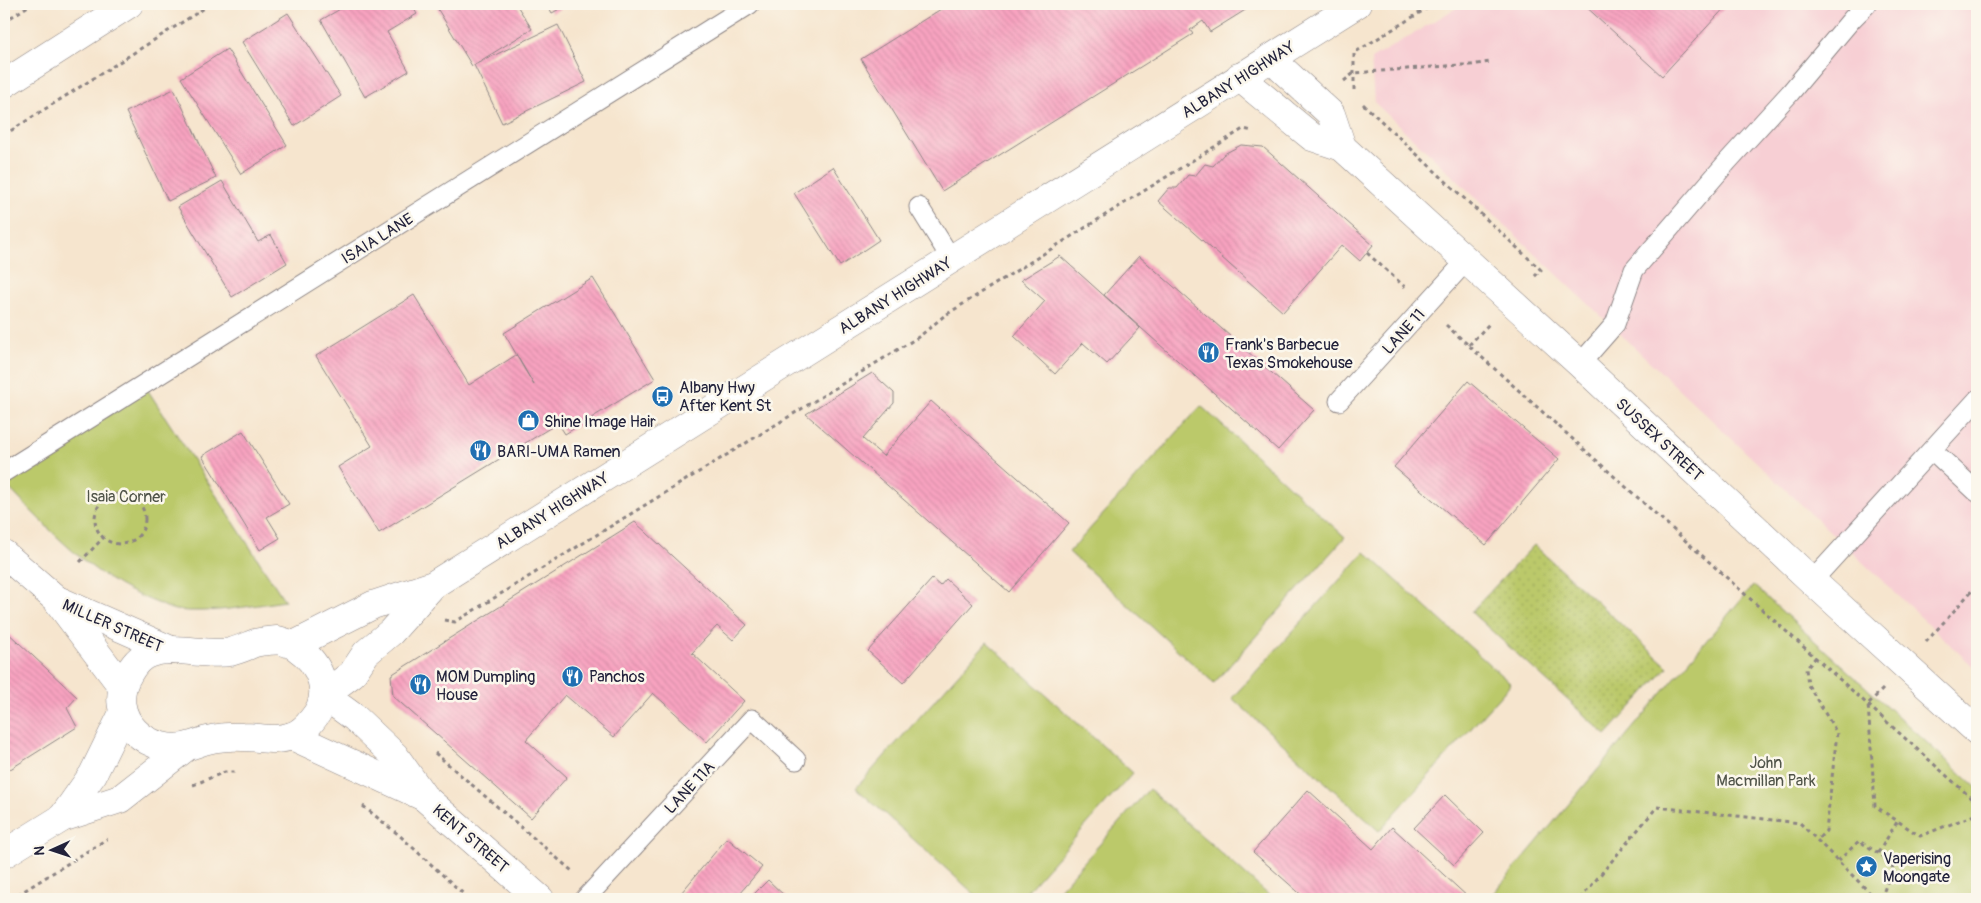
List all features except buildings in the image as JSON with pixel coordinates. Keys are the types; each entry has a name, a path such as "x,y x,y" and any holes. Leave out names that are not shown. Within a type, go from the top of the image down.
{"main road":[{"path":"4,84 130,4"},
{"name":"ALBANY HIGHWAY","path":"294,645 373,605 433,585 1357,4"},
{"name":"SUSSEX STREET","path":"1270,58 1331,114 1342,147"},
{"name":"SUSSEX STREET","path":"1239,77 1312,138 1342,147 1977,731"},
{"name":"MILLER STREET","path":"4,554 56,599 121,685"},
{"name":"ALBANY HIGHWAY","path":"325,695 352,674 366,653 391,632 433,585"},
{"name":"MILLER STREET","path":"56,599 171,650"},
{"path":"4,854 62,818 120,799 185,748 209,738 244,737 273,740 292,736 303,731 319,713 325,695 319,672 309,658 294,645 278,640 258,643 231,652 200,653 171,650 150,653 135,663 121,685 123,713 137,734 154,745 185,748"},
{"name":"KENT STREET","path":"325,695 355,718 395,756 424,797 540,899"},
{"path":"62,818 93,774 123,713"},
{"name":"KENT STREET","path":"292,736 424,797"}],"lane":[{"name":"ISAIA LANE","path":"4,472 750,4"},
{"path":"1580,364 1615,324 1634,270 1728,161 1790,93 1852,19 1868,4"},
{"path":"920,207 952,260"},
{"name":"LANE 11","path":"1339,401 1466,261"},
{"path":"1812,581 1977,400"},
{"path":"1932,450 1977,492"},
{"name":"LANE 11A","path":"590,895 752,719 796,760"}],"path":[{"path":"4,22 31,4"},
{"path":"4,135 211,4"},
{"path":"1354,96 1354,52 1434,4"},
{"path":"1339,85 1354,73 1460,64 1471,66 1490,62"},
{"path":"1361,103 1541,270 1469,345"},
{"path":"436,619 455,622 920,336 944,316 1243,129 1259,132"},
{"path":"1367,253 1977,803"},
{"path":"114,495 130,496 136,500 144,515 142,531 130,542 122,544 113,543 104,537 96,527 95,519 100,504 114,495"},
{"path":"80,562 104,537"},
{"path":"1922,646 1977,584"},
{"path":"1816,657 1806,669 1808,685 1837,733 1826,831 1817,840"},
{"path":"1887,684 1868,704 1875,806 1920,836 1977,814"},
{"path":"428,748 590,895"},
{"path":"187,789 225,772 242,771"},
{"path":"356,801 399,835 470,899"},
{"path":"1580,899 1657,806 1800,823 1876,899"},
{"path":"1878,853 1897,822"},
{"path":"11,899 112,836"},
{"path":"1838,861 1860,840 1894,863 1881,899"}],"shaded area":[{"path":"1463,4 1977,4 1977,670 1374,102 1371,59"}],"green space":[{"name":"Isaia Corner","path":"147,389 285,601 203,611 175,610 166,607 129,591 90,566 55,535 6,485"},
{"path":"1201,406 1345,537 1214,683 1069,552"},
{"path":"1534,545 1668,667 1606,735 1471,612"},
{"path":"1365,552 1511,684 1379,831 1232,698"},
{"name":"John Macmillan Park","path":"1753,585 1977,788 1977,899 1489,899"},
{"path":"987,642 1133,773 1020,899 980,899 856,788"},
{"path":"1149,789 1273,899 1051,899"}],"place":[{"name":"Frank's Barbecue Texas Smokehouse","path":"1209,353"},
{"name":"Albany Hwy After Kent St","path":"663,396"},
{"name":"Shine Image Hair","path":"528,421"},
{"name":"BARI-UMA Ramen","path":"481,451"},
{"name":"Panchos","path":"573,676"},
{"name":"MOM Dumpling House","path":"420,685"},
{"name":"Vaperising Moongate","path":"1867,867"}]}
